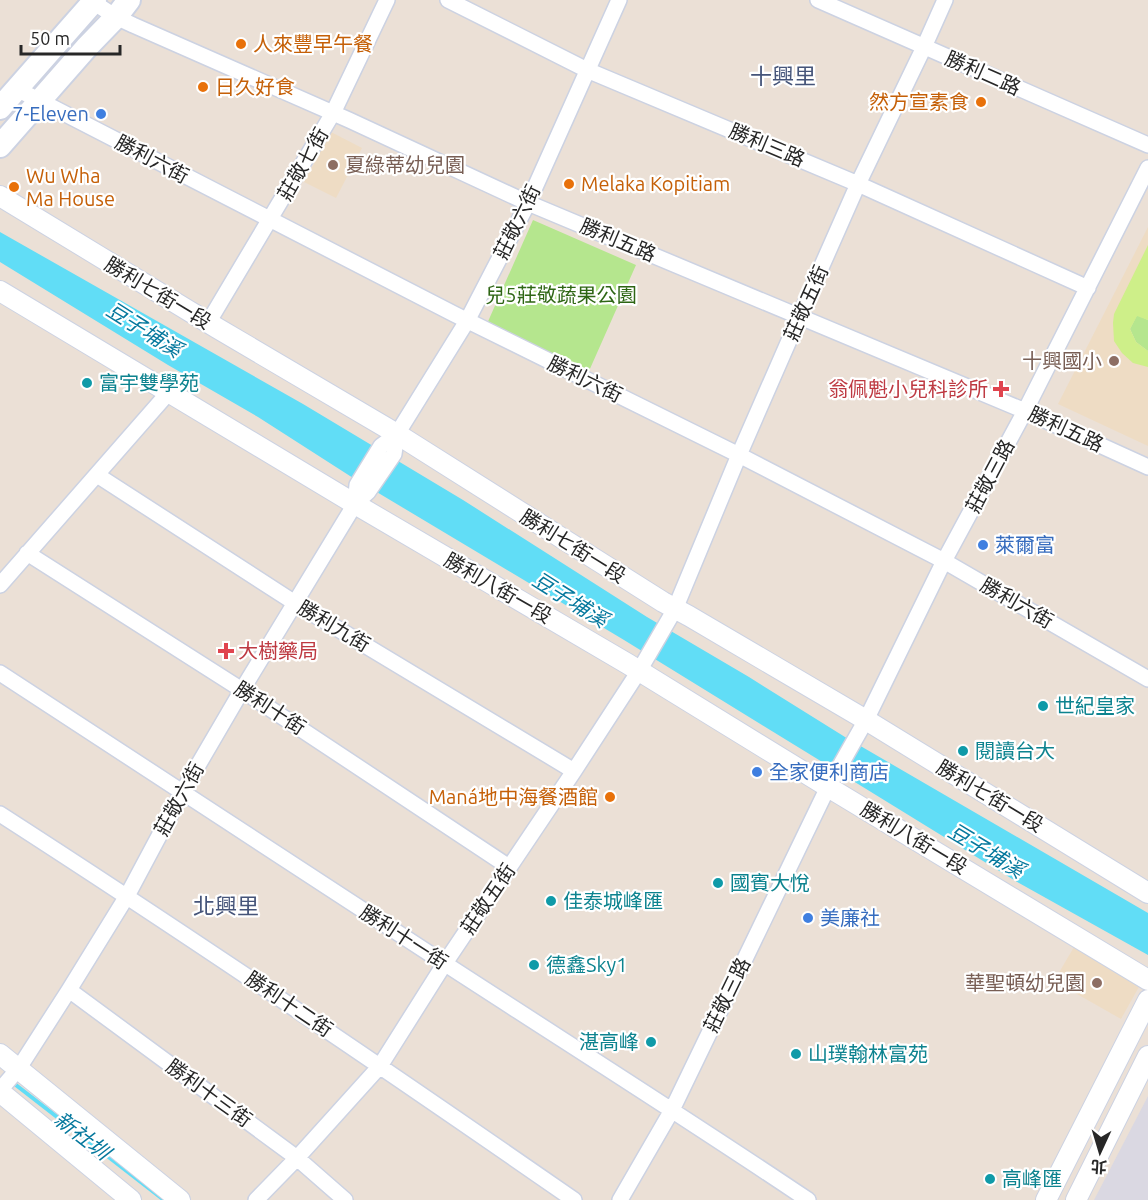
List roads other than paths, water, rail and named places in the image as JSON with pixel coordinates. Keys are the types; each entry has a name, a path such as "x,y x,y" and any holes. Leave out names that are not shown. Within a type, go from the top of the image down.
{"main road":[{"path":"0,108 94,1"},
{"path":"0,146 122,8"}],"street":[{"name":"莊敬七街","path":"208,323 333,113 387,0"},
{"name":"勝利三路","path":"448,0 587,70 858,184 1088,288"},
{"name":"莊敬六街","path":"0,1091 19,1068 127,896 183,791 242,690 467,321 528,203 619,0"},
{"name":"勝利二路","path":"818,0 1148,145"},
{"name":"莊敬五街","path":"256,1200 380,1066 445,963 639,671 675,609 739,455 858,184 945,0"},
{"name":"勝利五路","path":"94,1 122,8 333,113 528,203 800,315 1025,411 1148,467"},
{"name":"勝利六街","path":"17,89 467,321 739,455 944,561 1148,679"},
{"name":"莊敬三路","path":"620,1200 672,1110 828,787 866,720 944,561 1025,411 1148,168"},
{"name":"勝利七街一段","path":"0,196 397,435 675,609 866,720 1148,893"},
{"name":"勝利八街一段","path":"0,291 169,392 360,494 639,671 1148,980"},
{"path":"0,585 169,392"},
{"name":"勝利九街","path":"97,476 295,603 574,771"},
{"name":"勝利十街","path":"27,553 242,690 509,867"},
{"name":"勝利十一街","path":"0,674 808,1200"},
{"name":"勝利十二街","path":"0,814 127,896 380,1066 574,1200"},
{"name":"勝利十三街","path":"69,990 297,1158 345,1200"},
{"path":"1046,1200 1148,1000"},
{"path":"0,1054 180,1200"},
{"path":"1077,1199 1148,1056"},
{"path":"0,1091 131,1200"}],"water":[{"name":"豆子埔溪","path":"0,232 303,404 463,500 647,617 845,737 1148,913 1148,955 1019,883 624,640 0,262"}],"waterway":[{"name":"新社圳","path":"12,1082 164,1200"}],"place":[{"name":"人來豐早午餐","path":"241,44"},
{"name":"日久好食","path":"203,87"},
{"name":"然方宣素食","path":"981,102"},
{"name":"7-Eleven","path":"101,114"},
{"name":"夏綠蒂幼兒園","path":"333,165"},
{"name":"Melaka Kopitiam","path":"569,184"},
{"name":"Wu Wha Ma House","path":"14,187"},
{"name":"十興國小","path":"1114,361"},
{"name":"富宇雙學苑","path":"87,383"},
{"name":"翁佩魁小兒科診所","path":"1001,389"},
{"name":"萊爾富","path":"983,545"},
{"name":"大樹藥局","path":"226,651"},
{"name":"世紀皇家","path":"1043,706"},
{"name":"閱讀台大","path":"963,751"},
{"name":"全家便利商店","path":"757,772"},
{"name":"Maná地中海餐酒館","path":"610,797"},
{"name":"國賓大悅","path":"718,883"},
{"name":"佳泰城峰匯","path":"551,901"},
{"name":"美廉社","path":"808,918"},
{"name":"德鑫Sky1","path":"534,965"},
{"name":"華聖頓幼兒園","path":"1097,983"},
{"name":"湛高峰","path":"651,1042"},
{"name":"山璞翰林富苑","path":"796,1054"},
{"name":"高峰匯","path":"990,1179"}],"district":[{"name":"十興里","path":"783,76"},
{"name":"北興里","path":"226,906"}],"park label":[{"name":"兒5莊敬蔬果公園","path":"561,295"}]}
